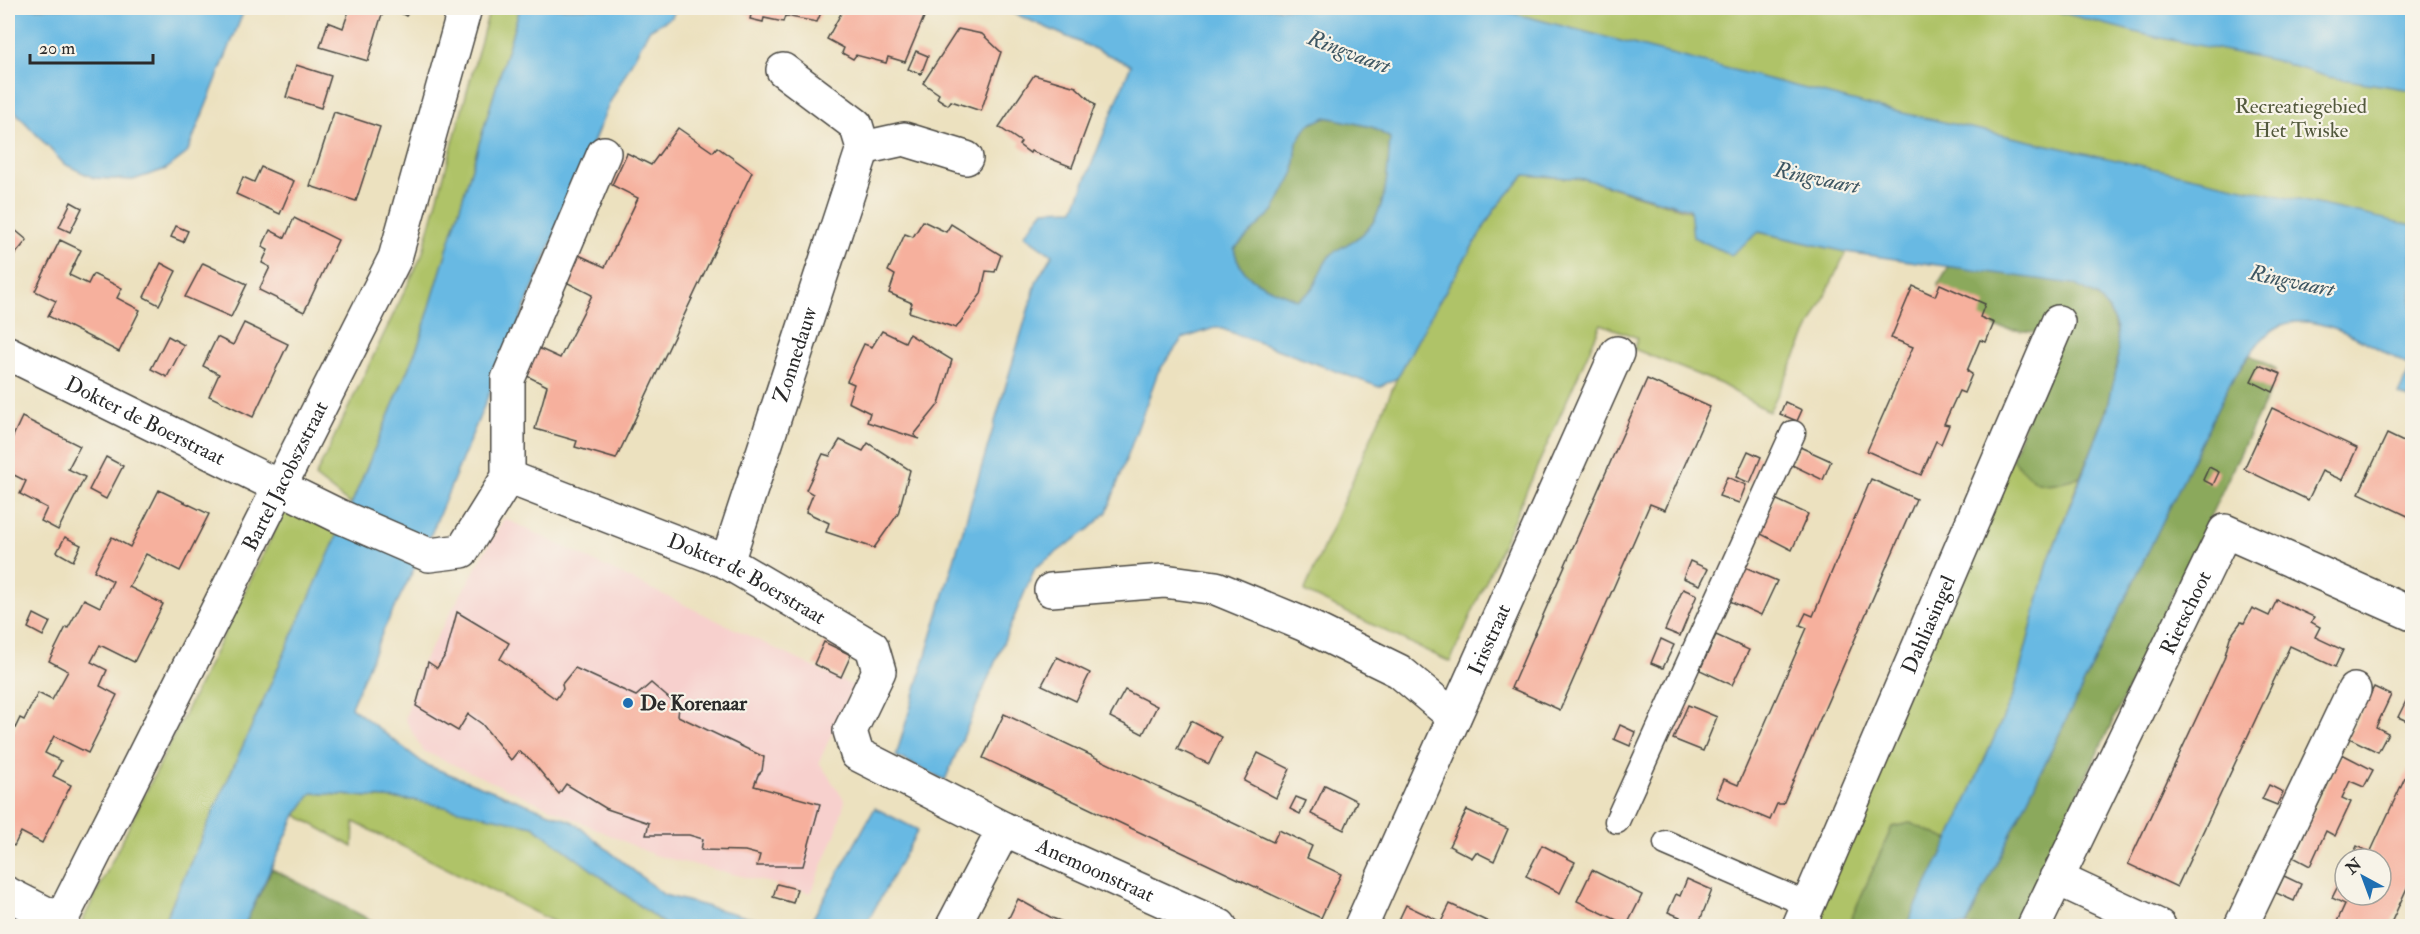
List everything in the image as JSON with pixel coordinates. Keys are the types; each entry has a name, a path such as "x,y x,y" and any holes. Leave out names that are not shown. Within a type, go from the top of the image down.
{"street":[{"name":"Bartel Jacobszstraat","path":"60,924 282,487 395,258 465,8"},
{"path":"783,70 856,125 863,148 904,139 966,158"},
{"name":"Zonnedauw","path":"727,562 863,148"},
{"path":"508,477 508,379 604,153"},
{"name":"Dahliasingel","path":"1804,916 2058,322"},
{"name":"Irisstraat","path":"1360,927 1617,352"},
{"name":"Dokter de Boerstraat","path":"8,353 339,516 429,555 462,551 508,477 727,562 872,647 879,671 850,731 857,754 1004,829"},
{"name":"Rietschoot","path":"2034,927 2225,531 2412,614"},
{"path":"1051,590 1164,581 1216,588 1303,624 1399,671 1454,717"},
{"path":"2241,927 2354,690"},
{"path":"953,927 1004,829"},
{"name":"Anemoonstraat","path":"1004,829 1220,927"},
{"path":"2056,878 2159,927"},
{"path":"8,894 60,924"}],"lane":[{"path":"1617,821 1793,433"},
{"path":"1666,843 1804,916"}],"shaded area":[{"name":"De Korenaar","path":"504,518 853,686 819,762 845,801 835,835 811,893 654,855 423,751 405,719 422,663"}],"green space":[{"path":"490,8 520,8 419,343 351,505 315,477 422,255"},
{"name":"Recreatiegebied Het Twiske","path":"1437,8 2412,8 2412,261"},
{"path":"1325,117 1372,127 1390,138 1386,187 1379,211 1366,231 1329,257 1313,287 1297,300 1250,277 1243,269 1234,249 1274,210 1294,172 1297,142 1308,125"},
{"path":"1525,175 1585,179 1758,232 1846,252 1769,412 1721,384 1634,349 1638,338 1601,324 1450,662 1304,592 1397,378 1434,310 1495,209"},
{"path":"1949,266 2072,284 2098,297 2112,317 2118,342 2116,370 2110,399 2080,477 2057,483 2042,483 2028,475 2012,458 2054,343 2033,332 1997,328 1941,302 1938,284"},
{"path":"2250,355 2276,369 2276,378 2015,926 1966,926 2230,383"},
{"path":"2012,458 2028,475 2041,483 2057,483 2080,477 2049,559 2014,693 1949,840 1910,823 1892,827 1848,926 1803,926"},
{"path":"286,508 339,532 162,926 80,926"},
{"path":"311,793 413,800 533,826 667,926 562,926 354,822 353,847 296,815"},
{"path":"1910,823 1949,840 1906,926 1848,926 1892,827"},
{"path":"272,869 382,926 292,926 277,919 273,926 244,926"}],"water":[{"path":"8,8 245,8 187,153 166,169 133,180 94,178 64,164 8,104"},
{"path":"520,8 676,8 672,17 649,30 609,104 429,539 384,629 351,707 426,765 573,822 664,895 781,926 667,926 533,826 413,800 312,793 296,815 244,926 162,926 351,505 419,343"},
{"name":"Ringvaart","path":"1002,8 1493,8 1880,108 2412,225 2412,400 2398,394 2411,367 2366,342 2331,327 2297,322 2282,325 2259,342 2230,383 1966,926 1906,926 1949,840 2014,693 2049,559 2107,411 2118,362 2117,328 2109,310 2097,296 2073,284 1846,252 1759,232 1731,255 1693,237 1690,209 1585,179 1525,175 1495,209 1434,310 1397,378 1379,387 1217,327 1182,339 1158,372 1107,512 1089,529 1035,568 945,780 896,756 1037,280 1052,255 1024,235 1044,210 1074,209 1131,65","holes":["1326,117 1372,127 1390,138 1383,200 1373,222 1366,231 1332,253 1313,287 1297,300 1250,277 1243,269 1234,249 1274,210 1294,172 1297,142 1308,125"]},
{"path":"2044,8 2412,8 2412,90 2328,77 2273,60 2146,35"},
{"path":"875,808 918,830 865,926 803,926 809,925"}],"building":[{"path":"350,8 388,8 381,17 368,61 320,47 328,22 343,28"},
{"path":"392,8 412,8 406,16"},
{"path":"735,8 823,8 817,22 785,16 783,22 764,18 763,22 750,19 751,15"},
{"path":"844,8 927,10 905,62 888,57 886,63 856,55 853,59 842,53 844,48 827,39"},
{"path":"958,29 982,34 1001,52 981,111 951,101 948,105 937,98 939,94 923,83"},
{"path":"916,51 928,56 921,74 908,69"},
{"path":"296,65 331,76 321,108 286,97"},
{"path":"1034,75 1076,87 1095,105 1072,167 1031,151 1030,153 1019,145 1021,142 999,127"},
{"path":"334,112 380,127 356,201 310,186"},
{"path":"678,128 713,152 717,147 752,172 616,459 575,447 577,441 535,429 547,386 523,374 536,347 560,358 592,295 566,282 579,255 605,267 638,198 612,185 627,153 651,165"},
{"path":"261,167 294,181 280,214 236,194 243,177 254,182"},
{"path":"71,202 82,208 70,232 59,227"},
{"path":"294,218 338,240 304,312 259,290 270,267 262,263 268,250 262,247 270,230 285,238"},
{"path":"923,221 946,232 951,224 1001,255 995,272 986,271 981,294 956,328 909,312 912,303 889,293 895,275 888,271 905,234 913,237"},
{"path":"8,224 27,240 8,263"},
{"path":"176,226 188,231 183,242 171,237"},
{"path":"60,240 81,250 69,275 88,284 93,274 122,288 117,298 140,310 119,352 48,316 56,301 35,291"},
{"path":"161,263 176,271 159,305 144,297"},
{"path":"203,263 247,284 231,317 185,297"},
{"path":"1940,284 1985,304 1980,317 1994,323 1986,342 1980,340 1967,371 1972,374 1964,393 1959,391 1944,424 1949,425 1941,444 1936,441 1921,475 1867,451 1913,347 1891,338 1913,286 1935,296"},
{"path":"244,323 288,344 253,417 209,396 219,374 203,366 217,337 233,345"},
{"path":"882,331 905,342 909,334 952,360 939,404 914,435 919,439 867,422 870,413 848,402 854,384 847,381 864,344 872,347"},
{"path":"168,336 184,345 167,377 151,369"},
{"path":"2259,365 2281,374 2273,392 2251,381"},
{"path":"1647,379 1710,407 1665,510 1650,504 1560,710 1511,688"},
{"path":"1785,402 1802,410 1797,421 1780,414"},
{"path":"2272,408 2357,448 2342,480 2322,471 2308,500 2244,469"},
{"path":"22,417 80,446 68,469 85,477 58,530 41,521 47,508 20,494 26,481 8,472 8,447"},
{"path":"2387,434 2412,446 2412,518 2359,493"},
{"path":"840,440 863,451 868,443 910,470 898,514 874,548 826,532 829,523 806,512 813,494 806,490 823,454 830,456"},
{"path":"1800,447 1831,461 1823,480 1792,465"},
{"path":"1748,451 1761,457 1750,483 1736,477"},
{"path":"106,457 123,466 106,499 89,490"},
{"path":"2209,467 2219,472 2213,485 2203,480"},
{"path":"1727,477 1746,485 1739,503 1719,496"},
{"path":"1871,479 1916,499 1783,804 1777,804 1770,820 1716,797 1724,779 1738,785 1807,628 1800,625 1806,613 1813,616"},
{"path":"159,490 209,514 180,571 146,554 129,587 163,604 134,662 100,645 91,662 107,670 100,686 117,695 88,753 54,736 45,753 61,761 53,776 71,785 42,843 21,832 14,846 8,842 8,743 20,718 24,720 38,693 52,700 68,671 49,661 66,627 68,628 84,599 100,607 113,581 94,571 112,537 130,547"},
{"path":"1775,499 1808,514 1792,550 1759,533"},
{"path":"65,537 81,545 73,561 57,552"},
{"path":"1690,561 1708,569 1700,585 1683,578"},
{"path":"1745,567 1777,581 1761,615 1730,601"},
{"path":"1683,589 1697,595 1680,636 1665,630"},
{"path":"2277,600 2314,617 2311,622 2320,627 2315,637 2343,650 2335,667 2290,646 2177,887 2128,864 2224,659 2230,637 2241,622 2244,623 2252,608 2269,616"},
{"path":"457,612 509,643 500,659 556,699 563,689 562,684 575,668 636,696 651,683 679,707 678,716 764,757 762,771 754,786 820,804 803,866 757,866 760,855 745,851 701,850 703,839 689,835 646,835 649,823 607,809 566,784 559,794 531,760 518,751 511,760 482,724 468,714 458,731 416,706 428,662 437,668 446,654"},
{"path":"34,614 50,622 43,636 28,628"},
{"path":"1716,635 1749,650 1732,685 1700,670"},
{"path":"1661,639 1674,645 1663,668 1651,663"},
{"path":"824,642 851,655 841,677 814,664"},
{"path":"1057,657 1090,673 1076,701 1042,685"},
{"path":"2374,687 2391,695 2376,727 2388,733 2378,752 2349,738"},
{"path":"1125,690 1157,706 1143,734 1110,717"},
{"path":"2406,701 2412,705 2412,723 2398,717"},
{"path":"1688,705 1717,717 1703,751 1673,739"},
{"path":"1004,714 1273,842 1279,830 1312,846 1307,858 1341,874 1321,918 983,758"},
{"path":"1191,721 1222,737 1209,764 1177,749"},
{"path":"1620,725 1635,732 1630,746 1614,739"},
{"path":"1258,753 1290,769 1276,798 1244,781"},
{"path":"2342,754 2373,770 2364,787 2350,781 2342,798 2351,802 2335,836 2326,831 2310,866 2293,857"},
{"path":"2412,762 2412,877 2390,925 2335,926 2344,907 2393,907 2393,847 2373,847"},
{"path":"1325,785 1357,801 1344,830 1311,814"},
{"path":"2269,785 2283,792 2277,805 2262,799"},
{"path":"1296,797 1306,801 1300,814 1290,809"},
{"path":"1467,810 1508,829 1494,861 1476,852 1472,858 1449,846"},
{"path":"1542,845 1575,862 1560,893 1526,876"},
{"path":"1592,870 1642,895 1627,925 1577,901"},
{"path":"2284,876 2301,884 2294,901 2276,893"},
{"path":"1687,879 1712,890 1699,923 1708,926 1676,926 1680,917 1668,912 1676,894 1680,896"},
{"path":"777,884 797,889 793,903 773,897"},
{"path":"1018,899 1052,918 1074,926 1005,926"},
{"path":"1450,904 1497,926 1396,926 1406,905 1441,922"}],"place":[{"name":"De Korenaar","path":"628,703"}]}
